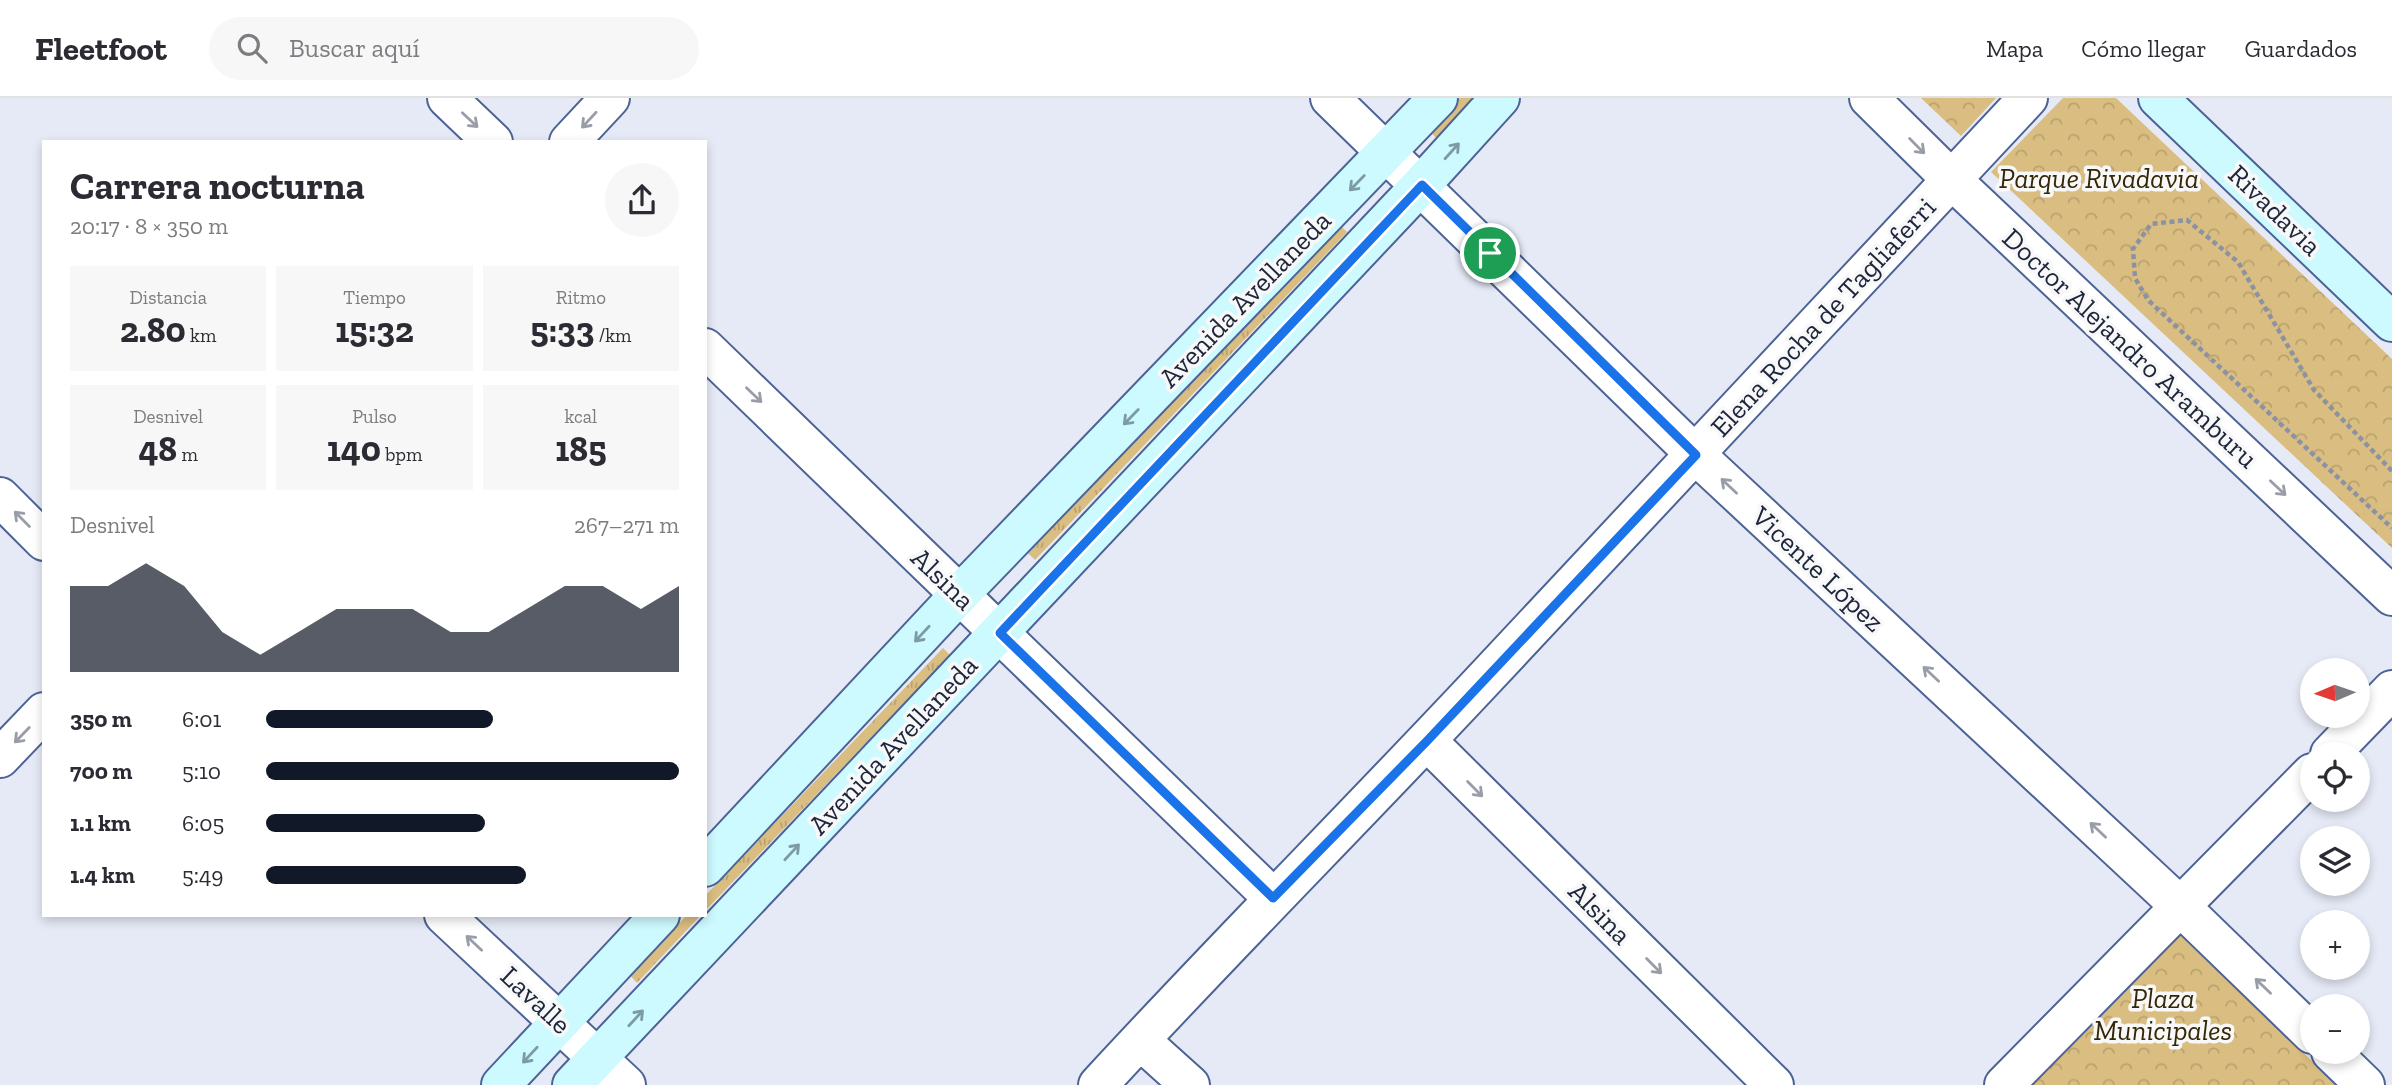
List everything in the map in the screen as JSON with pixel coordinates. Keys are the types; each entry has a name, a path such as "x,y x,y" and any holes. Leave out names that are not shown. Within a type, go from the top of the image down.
{"main road":[{"name":"Avenida Avellaneda","path":"707,865 958,595 1438,98"},
{"name":"Avenida Avellaneda","path":"585,1072 1422,185 1500,98"},
{"name":"Rivadavia","path":"2158,98 2392,322"},
{"path":"502,1085 658,917"}],"street":[{"path":"447,98 491,140"},
{"path":"571,140 610,98"},
{"name":"Vicente López","path":"1330,98 1696,455 2181,907 2300,1022"},
{"name":"Doctor Alejandro Aramburu","path":"1869,98 1951,179 2392,596"},
{"name":"Elena Rocha de Tagliaferri","path":"1098,1085 1273,898 1427,741 2028,98"},
{"name":"Alsina","path":"707,350 1273,898"},
{"path":"0,497 42,539"},
{"path":"2342,742 2392,690"},
{"path":"0,758 42,714"},
{"name":"Alsina","path":"1427,741 1774,1085"},
{"path":"2004,1085 2300,785"},
{"name":"Lavalle","path":"446,917 560,1022 585,1072 626,1085"},
{"path":"1140,1040 1190,1085"},
{"path":"2343,1064 2365,1085"}],"path":[{"path":"2392,471 2314,390 2238,262 2187,220 2151,223 2133,249 2135,278 2148,300 2392,528"}],"green space":[{"path":"1460,98 1474,98 1436,138 1429,130"},
{"name":"Parque Rivadavia","path":"1921,98 1996,98 1961,136"},
{"name":"Parque Rivadavia","path":"2063,98 2116,98 2392,359 2392,548 1991,172"},
{"path":"1340,225 1347,232 1035,560 1028,553"},
{"path":"943,648 950,655 707,909 707,894"},
{"name":"Plaza Municipales","path":"2161,912 2300,1049 2300,1064 2315,1064 2336,1085 1998,1085"},
{"path":"685,917 699,917 637,983 630,975"}],"route":[{"path":"1422,185 1490,253 1696,455 1427,741 1273,898 1000,633 1422,185"}]}
